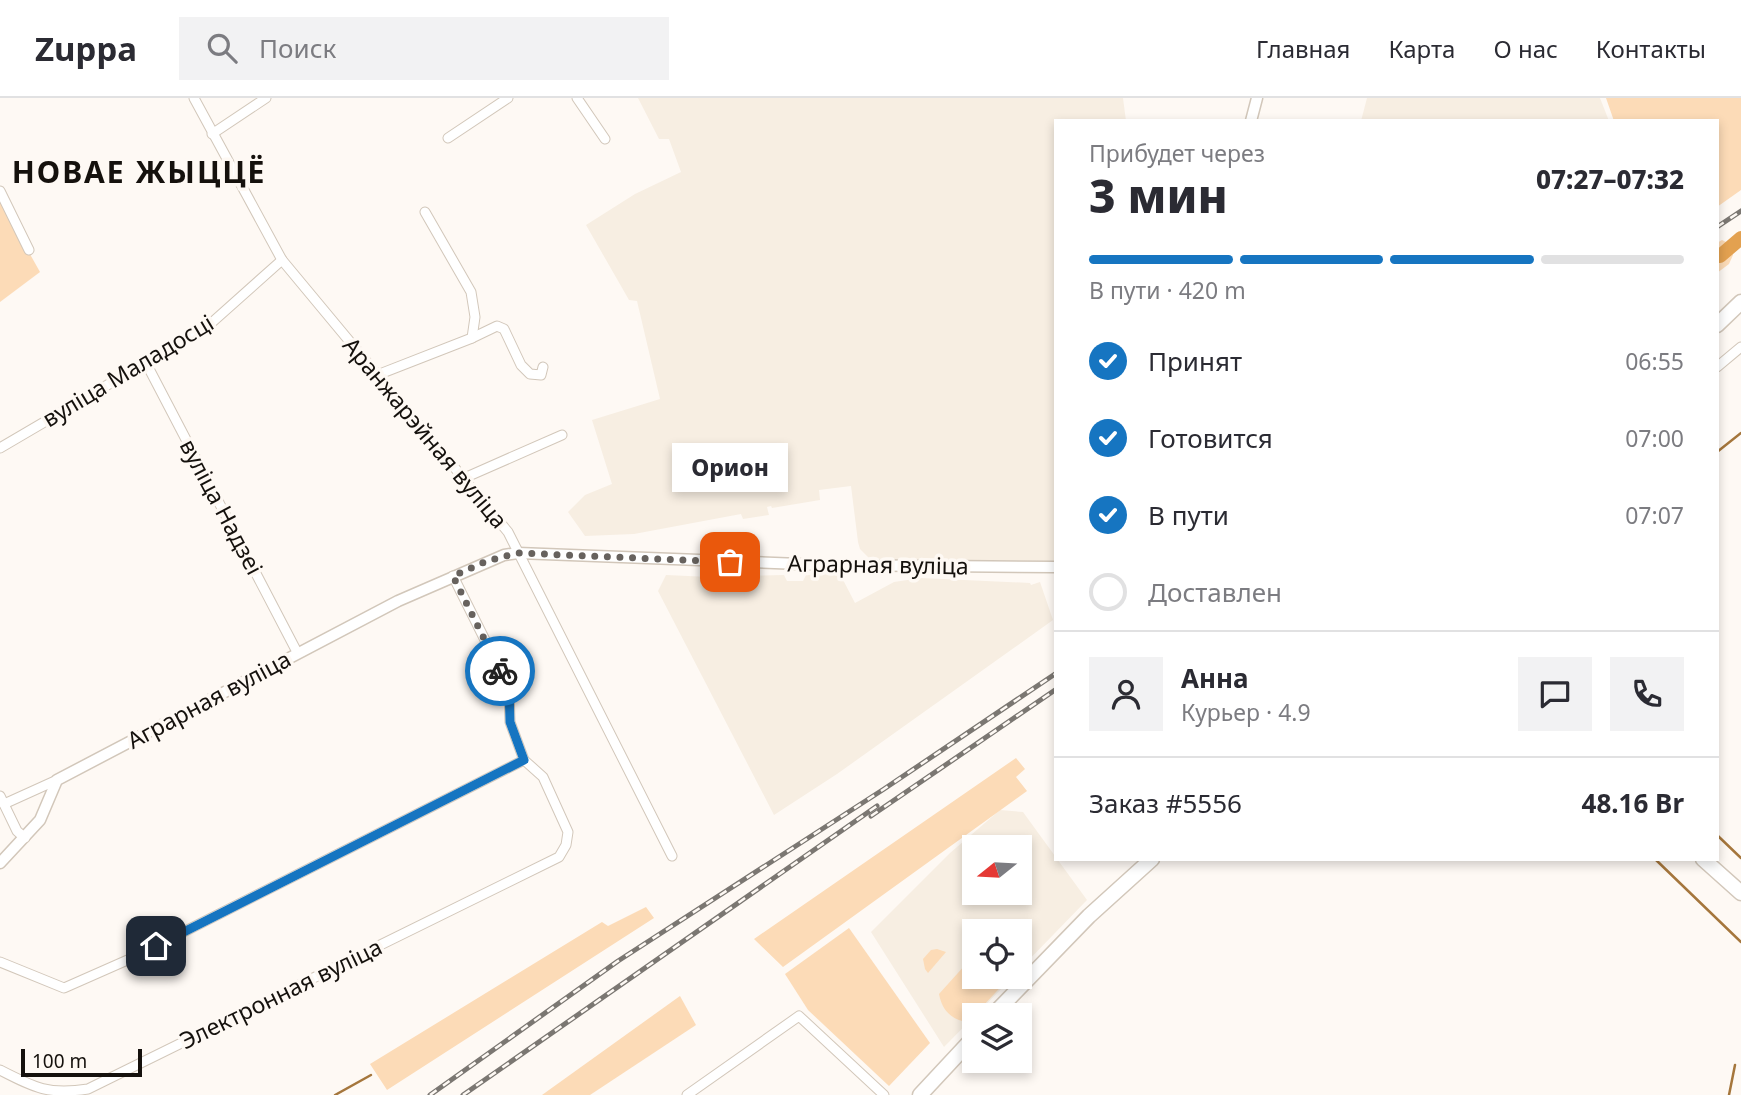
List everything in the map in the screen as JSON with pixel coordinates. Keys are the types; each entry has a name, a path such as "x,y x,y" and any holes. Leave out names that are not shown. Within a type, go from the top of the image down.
{"main road":[{"path":"1719,323 1741,302"},
{"path":"1005,1003 1089,916 1150,861"},
{"path":"1705,861 1741,893"},
{"path":"920,1095 962,1049"}],"street":[{"name":"Аранжарэйная вуліца","path":"194,98 282,260 508,532 672,856"},
{"path":"212,134 266,98"},
{"path":"448,138 508,98"},
{"path":"577,98 605,139"},
{"path":"1252,119 1257,98"},
{"path":"0,191 29,250"},
{"path":"425,212 471,292 475,317 472,338"},
{"name":"вуліца Маладосці","path":"0,448 208,326 282,260"},
{"path":"377,375 497,326 504,329 522,365 530,374 541,376 543,367"},
{"path":"1719,365 1741,347"},
{"name":"вуліца Надзеі","path":"145,361 297,652"},
{"path":"462,479 562,435"},
{"name":"Аграрная вуліца","path":"57,780 398,601 487,561 518,553 815,565 1054,567"},
{"path":"0,962 64,988 132,958 524,760 510,722 509,688 453,576"},
{"name":"Электронная вуліца","path":"0,1070 44,1093 68,1095 88,1089 559,857 566,845 568,832 542,777 524,760"},
{"path":"25,838 18,831 2,800 57,780"},
{"path":"0,863 40,820 57,780"},
{"path":"687,1095 799,1016 884,1095"}],"shaded area":[{"path":"638,98 1123,98 1126,119 1054,119 1054,561 870,559 860,549 858,542 851,486 819,490 820,500 767,507 769,515 743,519 741,514 634,534 585,536 568,512 585,495 612,484 592,420 660,399 637,301 629,300 586,225 635,194 681,172 669,139 659,139"},
{"path":"1367,98 1600,98 1608,119 1362,119"},
{"path":"1606,98 1741,98 1741,190 1719,206 1719,119 1613,119"},
{"path":"0,201 40,272 0,302"},
{"path":"1722,240 1730,244 1733,255 1729,264 1719,272 1719,242"},
{"path":"840,574 855,603 894,582 921,578 1031,585 1040,582 1053,620 837,774 774,815 658,591 666,575 710,577 719,590 730,586 728,579 732,581 745,576 784,575 787,581 803,581 806,575"},
{"path":"1016,758 1025,769 1016,777 1027,791 966,835 962,835 962,838 783,967 754,939"},
{"path":"1000,810 1023,812 1054,855 1054,861 1059,861 1087,900 1032,957 1032,919 962,919 962,989 1001,989 987,1003 962,1003 962,1029 944,1047 871,932 962,843 962,905 1032,905 1032,835 971,835"},
{"path":"646,907 654,918 387,1090 370,1064 602,922 608,926"},
{"path":"849,928 930,1043 889,1086 808,1010 785,974"},
{"path":"931,950 946,952 928,973 923,959"},
{"path":"962,968 962,989 999,989 986,1003 962,1003 962,1020 948,1013 939,994"},
{"path":"680,996 696,1025 590,1095 542,1095"}],"waterway":[{"path":"1720,256 1741,238"},
{"path":"1719,450 1741,433"},
{"path":"1719,837 1741,858"},
{"path":"1657,861 1741,942"},
{"path":"1729,1095 1735,1065"},
{"path":"335,1095 371,1075"}],"railway":[{"path":"1719,226 1741,211"},
{"path":"430,1095 618,961 884,789 1054,675"},
{"path":"871,816 1054,691"},
{"path":"463,1095 877,806"}],"way so far":[{"path":"500,671 453,576 487,561 518,553 730,562"}],"place":[{"name":"Орион","path":"730,562"}],"district":[{"name":"НОВАЕ ЖЫЦЦЁ","path":"139,173"}],"route":[{"path":"156,946 524,760 510,722 509,688 500,671"}]}
